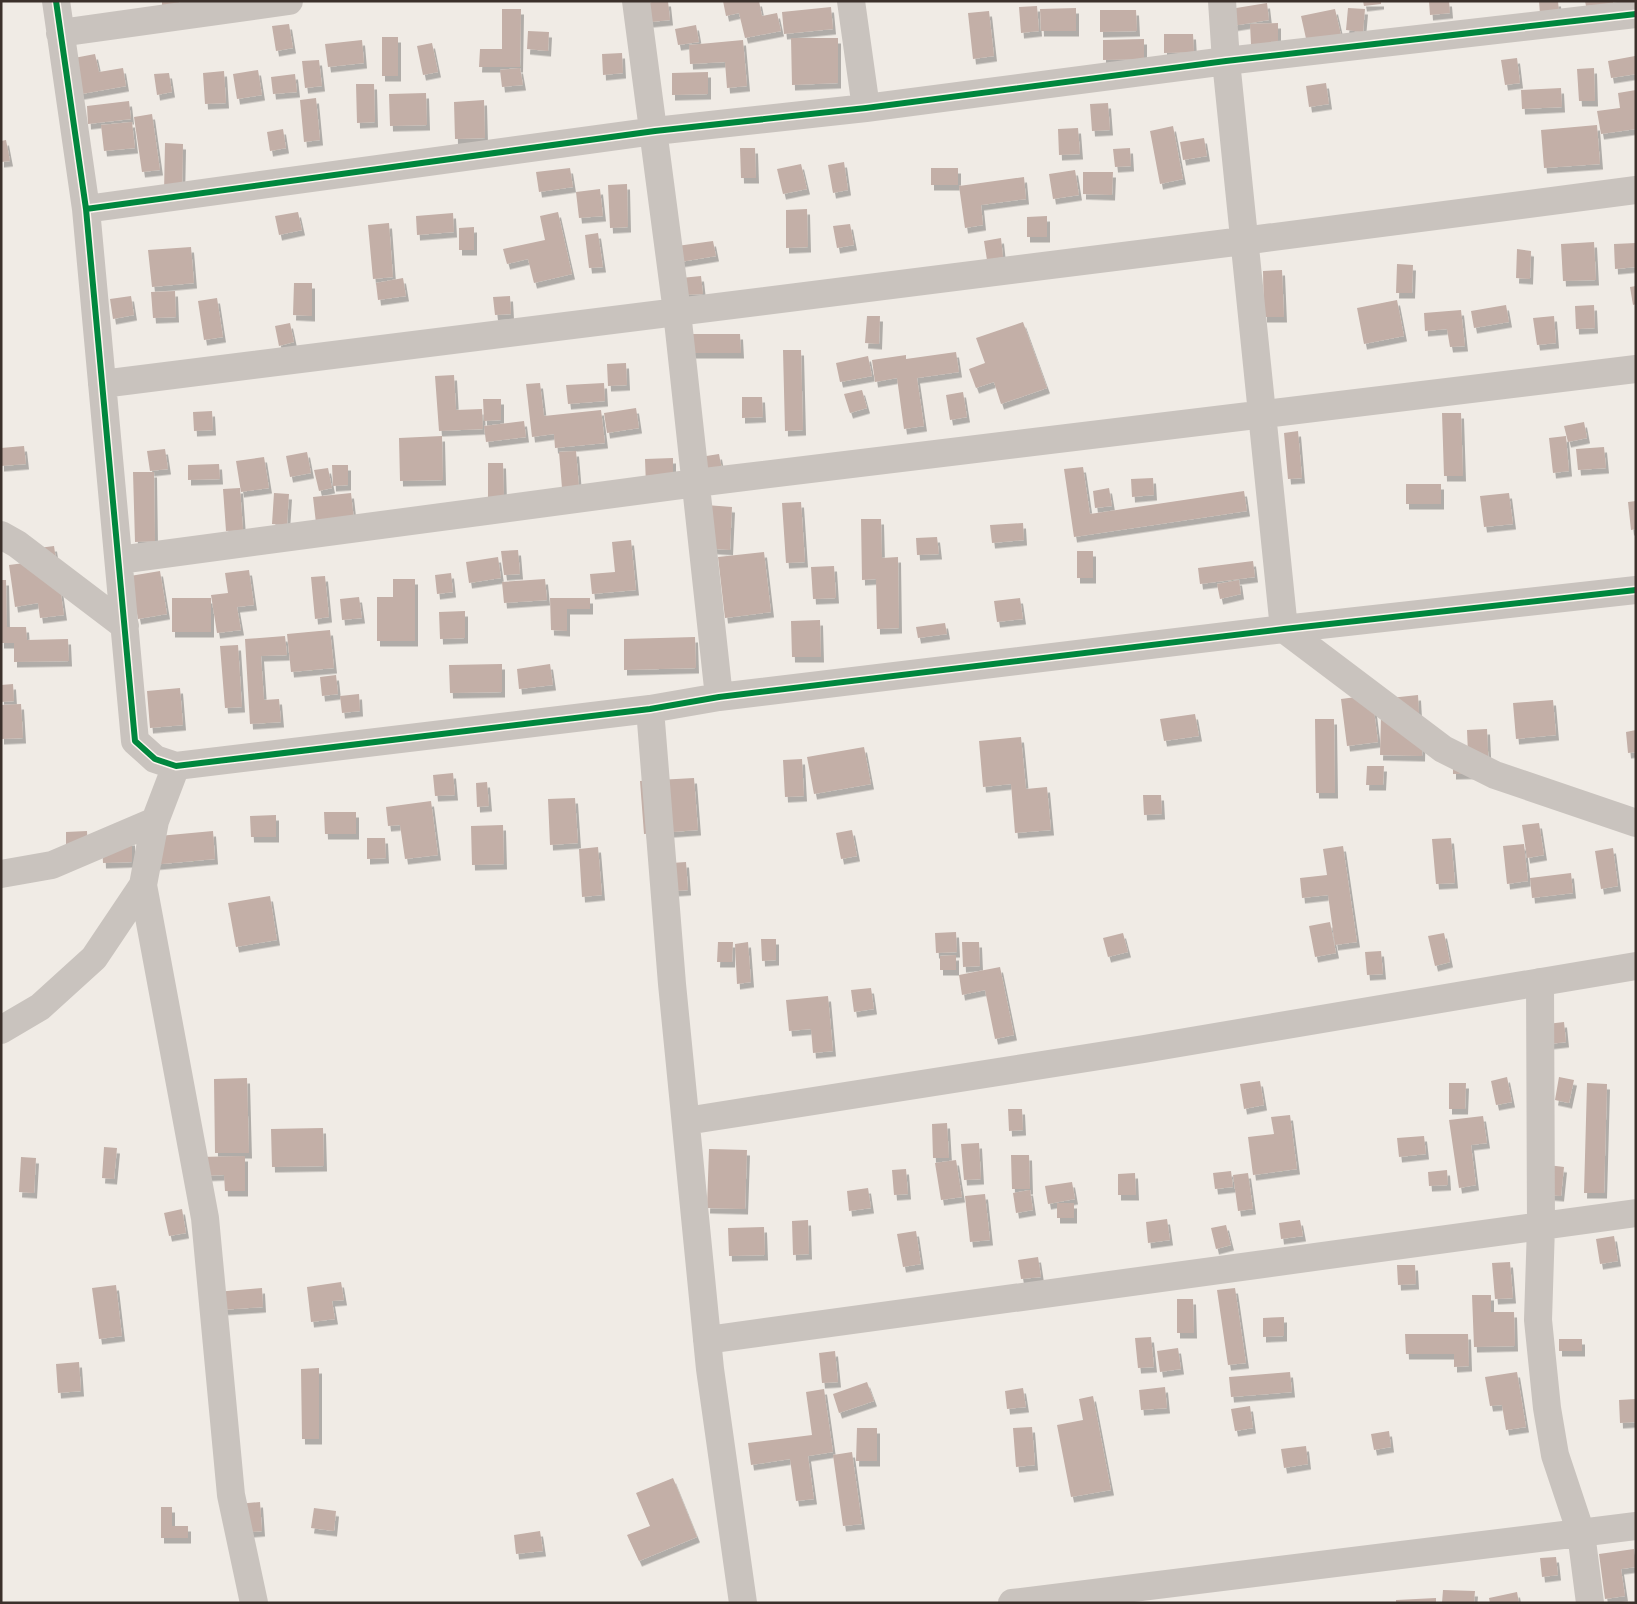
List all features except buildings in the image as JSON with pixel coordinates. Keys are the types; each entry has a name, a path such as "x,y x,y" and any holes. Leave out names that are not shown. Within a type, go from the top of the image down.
{"street":[{"path":"56,1 86,209 135,741 155,759 176,766 650,709 719,697 1284,628 1636,590"},
{"path":"60,33 289,1"},
{"path":"636,1 655,131 677,312 719,697"},
{"path":"851,1 866,108"},
{"path":"1222,1 1243,241 1284,628 1444,749 1495,775 1636,823"},
{"path":"86,209 655,131 866,108 1226,62 1636,14"},
{"path":"102,384 1636,190"},
{"path":"119,560 696,483 1636,369"},
{"path":"1,535 17,544 125,626"},
{"path":"650,709 707,1340 743,1603"},
{"path":"1,1030 40,1007 94,958 142,885 155,821 176,766"},
{"path":"1,874 52,865 155,821"},
{"path":"142,885 205,1218 231,1494 254,1603"},
{"path":"686,1121 1134,1050 1636,966"},
{"path":"1540,982 1541,1226 1538,1320 1546,1399 1555,1455 1581,1533 1590,1603"},
{"path":"707,1340 1636,1213"},
{"path":"1012,1603 1636,1526"}],"cycle path":[{"path":"56,1 86,209 135,741 155,759 176,766 650,709 719,697 1284,629 1636,590"},
{"path":"86,209 655,131 866,108 1226,61 1636,14"}]}
